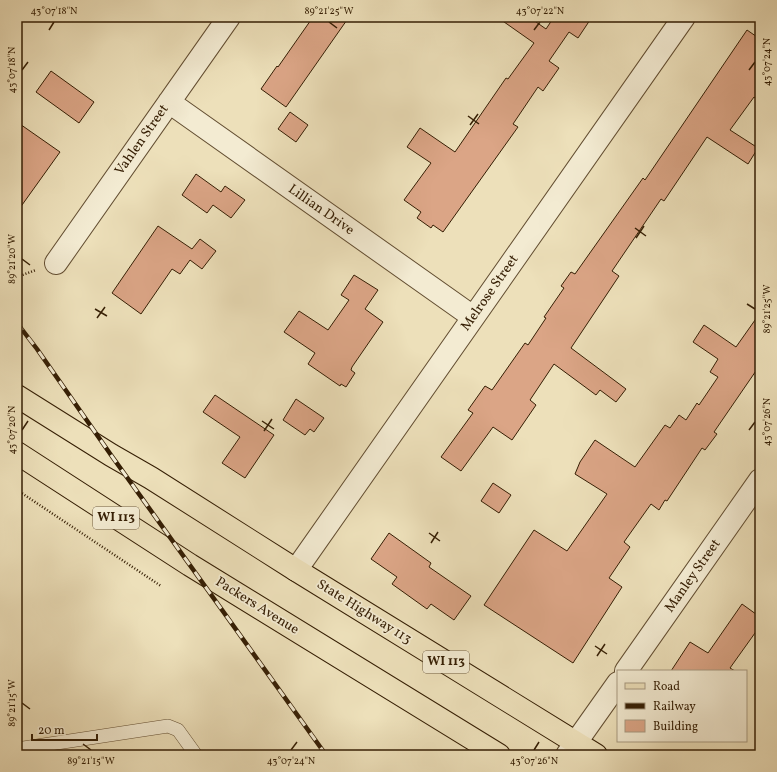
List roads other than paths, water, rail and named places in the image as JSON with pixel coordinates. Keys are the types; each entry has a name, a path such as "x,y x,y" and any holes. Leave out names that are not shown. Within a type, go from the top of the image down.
{"main road":[{"name":"WI 113","path":"17,396 110,455 152,478 296,570"},
{"name":"Packers Avenue","path":"17,454 190,565 499,755"},
{"name":"State Highway 113","path":"296,570 572,749 596,755"}],"street":[{"name":"Vahlen Street","path":"56,263 229,17"},
{"name":"Melrose Street","path":"296,570 684,17"},
{"name":"Lillian Drive","path":"169,102 473,317"},
{"name":"Manley Street","path":"627,670 760,480"},
{"path":"572,749 617,684"}],"lane":[{"path":"17,749 168,726 178,730 196,755"}],"railway":[{"path":"17,323 326,755"}]}
